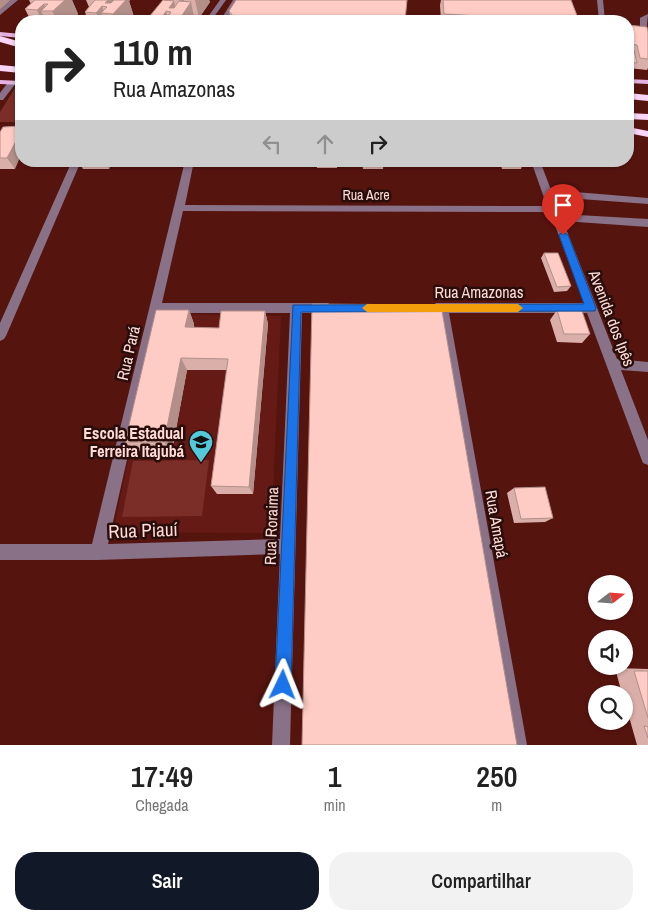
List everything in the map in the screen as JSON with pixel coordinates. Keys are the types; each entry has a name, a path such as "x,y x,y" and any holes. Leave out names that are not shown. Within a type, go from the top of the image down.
{"highway":[{"path":"0,39 15,43"},
{"path":"0,49 15,50"},
{"path":"0,69 15,70"},
{"path":"634,97 648,98"},
{"path":"634,116 648,117"},
{"path":"634,132 647,134"}],"main road":[{"path":"0,34 15,35"},
{"path":"634,81 648,82"},
{"path":"0,82 12,83"}],"street":[{"path":"0,13 15,0"},
{"path":"212,15 223,0"},
{"path":"227,15 236,0"},
{"path":"600,0 601,15"},
{"path":"643,34 643,18 648,16"},
{"path":"0,98 12,83"},
{"path":"0,336 74,167"},
{"name":"Rua Pará","path":"98,552 189,167"},
{"name":"Avenida dos Ipês","path":"537,167 648,458"},
{"path":"548,194 648,201"},
{"name":"Rua Acre","path":"179,208 555,213 648,223"},
{"path":"156,308 335,308"},
{"name":"Rua Roraima","path":"281,745 296,308"},
{"name":"Rua Amazonas","path":"423,308 591,308"},
{"name":"Rua Amapá","path":"442,308 518,745"},
{"path":"612,364 648,367"},
{"name":"Rua Piauí","path":"0,552 98,552 288,546"}],"shaded area":[{"path":"15,88 15,122 0,122 0,112"},
{"name":"Escola Estadual Ferreira Itajubá","path":"159,314 281,316 271,533 113,532"},
{"path":"209,460 202,516 122,517 133,461"}],"building":[{"path":"35,0 65,0 53,11 41,11 48,4 44,4 37,10 25,9"},
{"path":"95,0 108,0 105,3 111,3 114,0 126,0 113,14 101,13 107,7 102,6 96,13 85,12"},
{"path":"163,0 174,1 169,8 174,8 179,1 191,2 182,15 169,15 171,12 166,11 164,15 151,15"},
{"path":"236,0 407,0 406,15 232,15 229,11"},
{"path":"443,0 571,0 577,15 461,15 444,14"},
{"path":"634,26 647,27 648,59 640,58 637,45 634,45"},
{"path":"634,50 637,63 634,63"},
{"path":"15,126 15,143 7,158 0,158 0,132 3,127"},
{"path":"544,253 558,253 571,286 557,287"},
{"path":"312,304 441,305 517,745 302,745"},
{"path":"156,310 189,310 185,327 219,328 221,311 265,311 249,487 211,486 228,359 181,358 164,442 125,442"},
{"path":"557,310 582,311 590,334 564,334"},
{"path":"545,487 553,518 521,519 514,488"},
{"path":"634,671 648,671 648,718"},
{"path":"644,726 648,727 648,738"}],"slow traffic":[{"path":"367,308 518,308"}],"place":[{"name":"Escola Estadual Ferreira Itajubá","path":"201,463"}],"route":[{"path":"283,685 296,308 591,308 563,235"}]}
